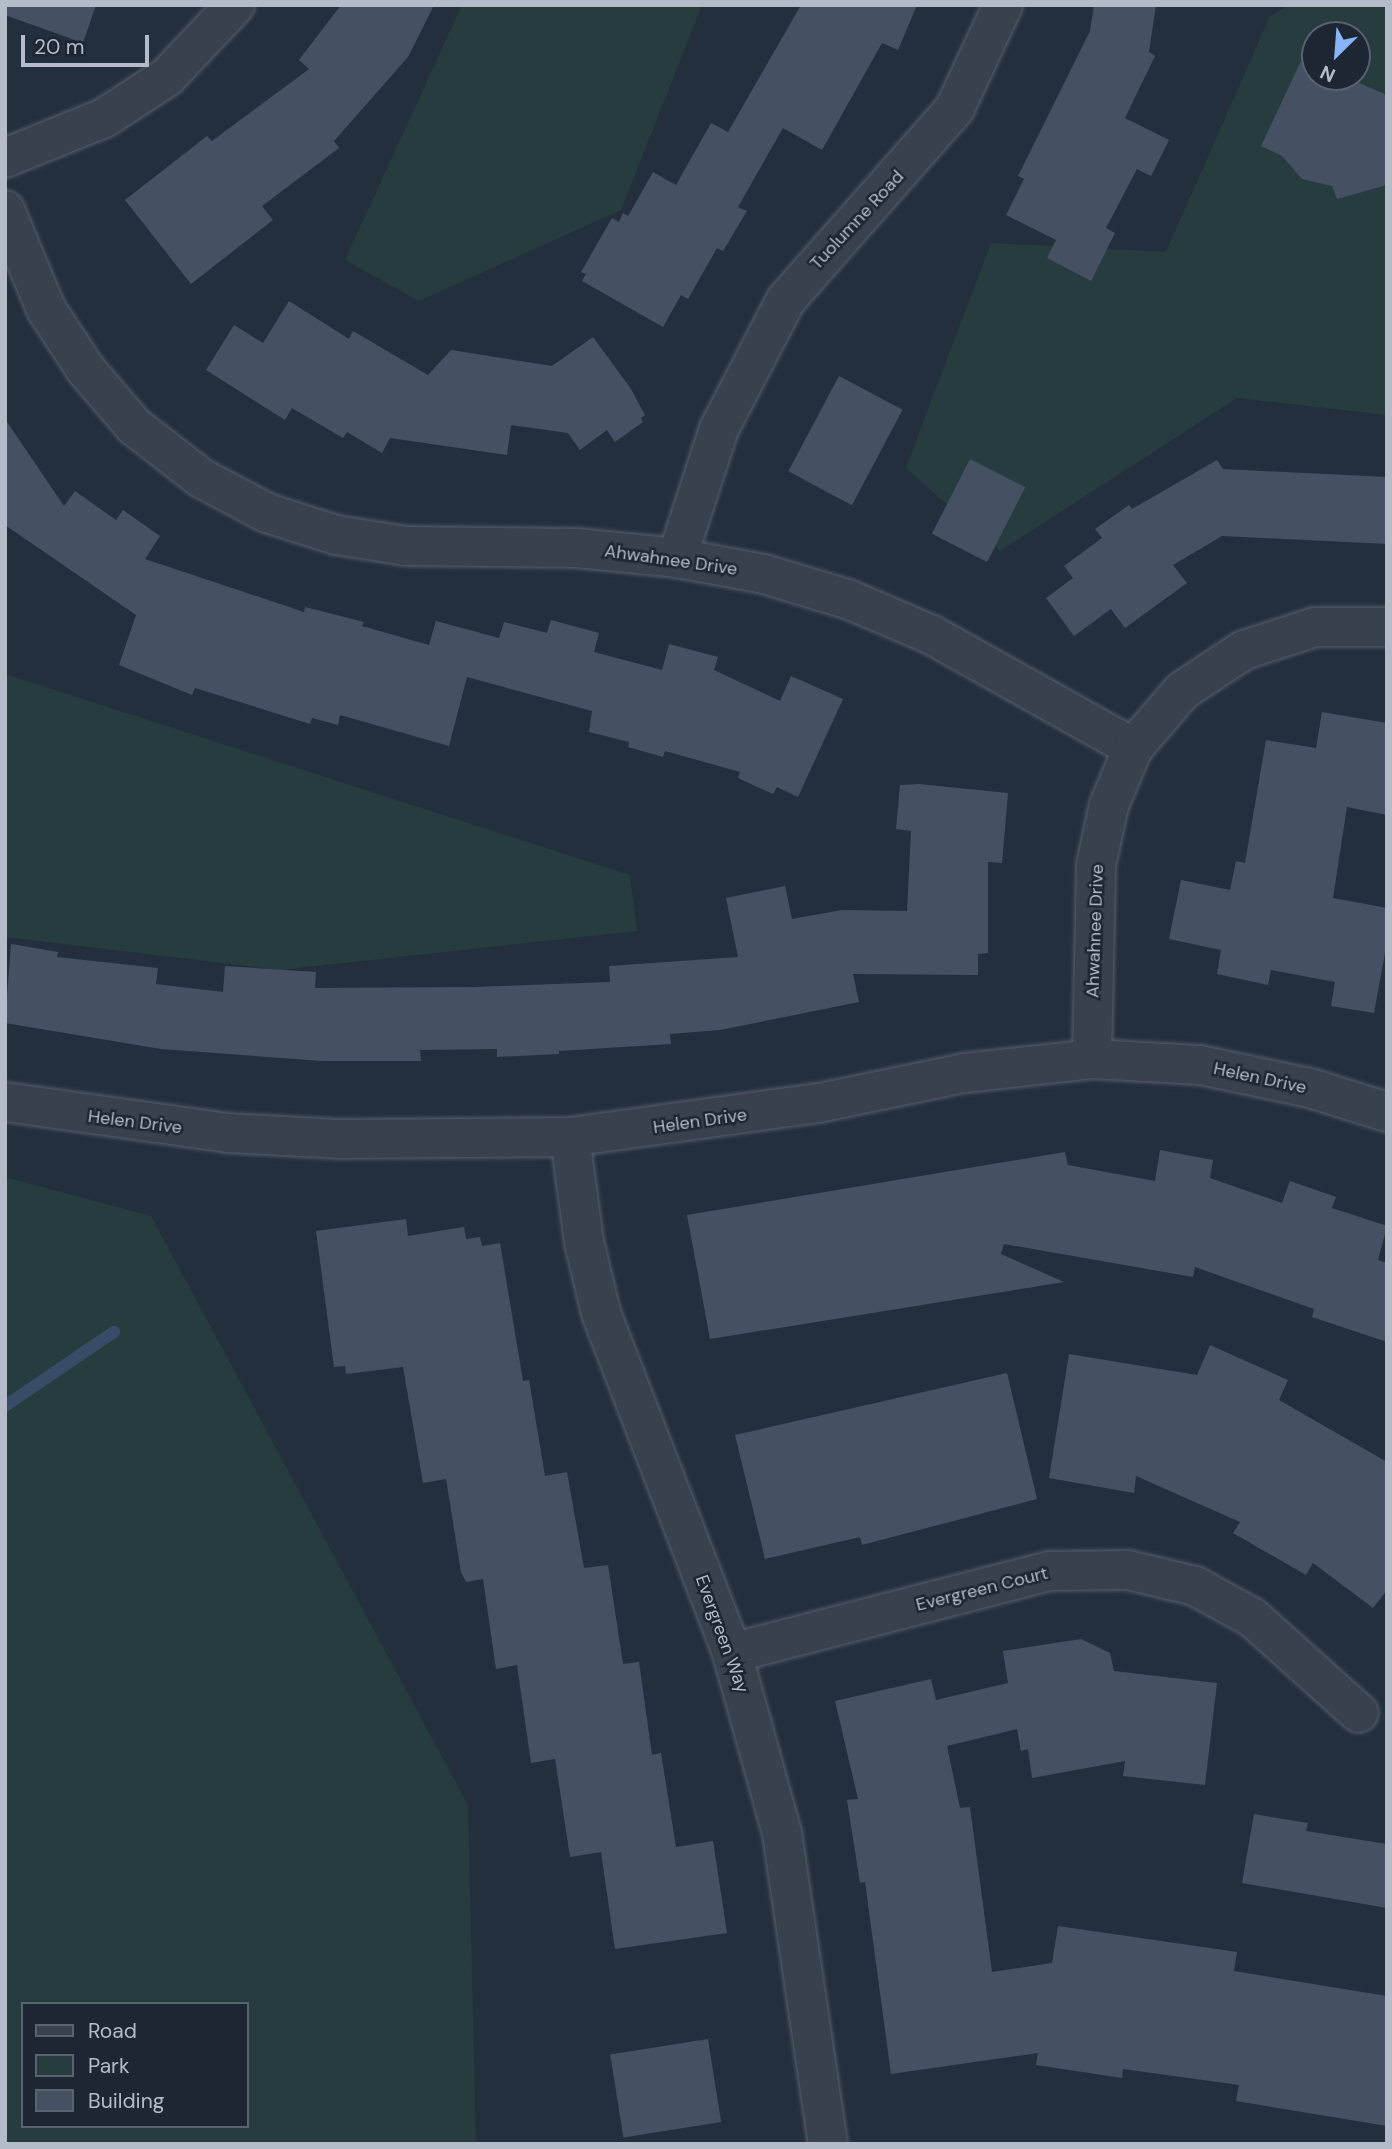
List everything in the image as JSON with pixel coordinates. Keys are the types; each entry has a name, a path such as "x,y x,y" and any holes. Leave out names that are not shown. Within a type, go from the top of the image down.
{"street":[{"path":"5,158 104,118 167,77 235,5"},
{"name":"Tuolumne Road","path":"677,558 719,429 786,300 955,108 1003,5"},
{"name":"Ahwahnee Drive","path":"5,210 46,309 86,370 134,426 201,478 267,513 337,535 406,546 577,548 677,558 764,574 850,600 932,635 1133,748 1109,805 1096,865 1092,1059"},
{"path":"1133,748 1182,691 1244,650 1315,627 1387,627"},
{"name":"Helen Drive","path":"5,1102 227,1133 366,1139 570,1137 756,1113 964,1073 1092,1059 1200,1065 1310,1088 1387,1112"},
{"name":"Evergreen Way","path":"570,1137 584,1242 601,1313 732,1653 782,1833 828,2144"},
{"name":"Evergreen Court","path":"732,1653 1050,1570 1128,1570 1195,1586 1254,1618 1359,1713"}],"green space":[{"path":"462,5 702,5 621,210 419,301 345,260"},
{"path":"1290,5 1387,5 1387,415 1237,398 1000,551 906,468 991,243 1166,252 1270,16"},
{"path":"5,674 630,875 637,931 280,970 5,937"},
{"path":"5,1177 151,1216 468,1805 476,2144 5,2144"}],"building":[{"path":"5,5 96,5 83,43 5,15"},
{"path":"341,5 434,5 408,57 334,141 339,148 262,206 273,220 191,284 125,200 207,136 212,141 309,69 299,60"},
{"path":"801,5 917,5 898,50 882,43 822,150 783,128 738,207 747,211 723,251 717,248 688,299 681,295 663,327 582,281 586,274 581,272 612,218 619,222 623,213 628,216 653,172 676,185 711,123 728,132"},
{"path":"1094,5 1156,5 1149,52 1155,56 1125,118 1169,140 1151,176 1137,169 1106,228 1115,233 1091,281 1047,258 1056,240 1006,215 1024,179 1018,176 1090,31"},
{"path":"1301,61 1301,91 1371,91 1371,88 1387,95 1387,185 1337,199 1332,186 1302,179 1282,156 1261,146"},
{"path":"289,301 349,339 353,331 428,375 451,350 552,366 593,337 631,389 645,415 641,418 643,422 615,442 607,430 580,450 568,433 511,425 507,455 390,438 382,453 347,432 343,438 292,408 285,420 206,370 234,325 263,343"},
{"path":"839,376 903,410 852,505 788,471"},
{"path":"5,419 64,506 75,491 116,520 123,510 160,536 145,559 304,612 305,607 364,622 362,626 429,645 436,621 499,638 504,622 547,633 551,620 599,633 594,652 662,670 669,644 718,657 714,670 780,701 791,676 843,699 798,797 777,787 773,794 738,778 740,772 665,751 663,757 628,747 629,742 589,732 592,711 467,677 449,746 340,715 338,725 312,718 310,724 195,688 192,695 119,665 136,615 5,525"},
{"path":"970,459 1025,487 987,562 932,534"},
{"path":"1217,460 1223,469 1387,477 1387,544 1222,536 1173,565 1187,583 1125,628 1111,609 1074,636 1046,598 1073,578 1064,566 1102,538 1095,529 1129,505 1132,509"},
{"path":"1322,712 1387,723 1387,815 1347,807 1333,898 1387,908 1387,942 1374,1013 1331,1006 1335,982 1271,970 1268,985 1217,974 1221,950 1169,939 1181,880 1230,890 1236,861 1245,863 1266,740 1316,748"},
{"path":"919,784 1008,793 1002,863 988,862 988,953 978,954 978,975 853,974 859,1002 720,1030 670,1034 671,1044 497,1057 497,1049 420,1050 421,1061 322,1061 161,1049 5,1023 11,944 58,952 57,957 158,968 156,984 223,992 225,966 316,972 315,988 474,987 610,982 609,966 738,957 726,898 785,886 792,919 842,910 907,911 911,831 896,829 900,785"},
{"path":"1160,1150 1213,1160 1210,1178 1282,1203 1290,1181 1336,1197 1332,1208 1387,1226 1378,1260 1387,1263 1387,1342 1312,1317 1314,1309 1195,1267 1193,1277 1004,1244 1001,1254 1064,1282 710,1339 687,1215 1065,1152 1068,1165 1155,1181"},
{"path":"406,1219 408,1236 464,1227 466,1239 480,1237 482,1246 500,1243 523,1381 529,1380 545,1476 567,1472 584,1568 608,1565 623,1664 639,1662 652,1755 661,1753 676,1847 713,1841 727,1933 615,1949 601,1852 570,1857 555,1759 531,1763 517,1665 496,1669 483,1579 466,1582 461,1572 446,1479 423,1483 403,1367 346,1374 345,1366 334,1367 316,1231"},
{"path":"1210,1345 1288,1380 1279,1400 1387,1462 1387,1590 1373,1608 1313,1563 1306,1575 1233,1533 1240,1522 1136,1476 1134,1493 1049,1478 1069,1354 1197,1375"},
{"path":"1007,1373 1037,1499 862,1545 860,1537 765,1559 735,1435"},
{"path":"1081,1639 1110,1653 1114,1671 1217,1683 1205,1785 1123,1776 1125,1761 1032,1778 1028,1749 1021,1751 1017,1729 947,1746 960,1808 970,1807 992,1972 1052,1963 1058,1926 1237,1952 1234,1971 1387,1996 1387,2126 1236,2101 1239,2085 1123,2069 1122,2078 1036,2065 1038,2053 891,2074 865,1882 860,1883 847,1800 858,1799 835,1701 931,1679 936,1700 1008,1683 1003,1651"},
{"path":"1254,1814 1308,1823 1306,1831 1387,1844 1387,1908 1242,1883"},
{"path":"708,2039 721,2122 623,2137 610,2054"}],"waterway":[{"path":"5,1406 114,1332"}]}
